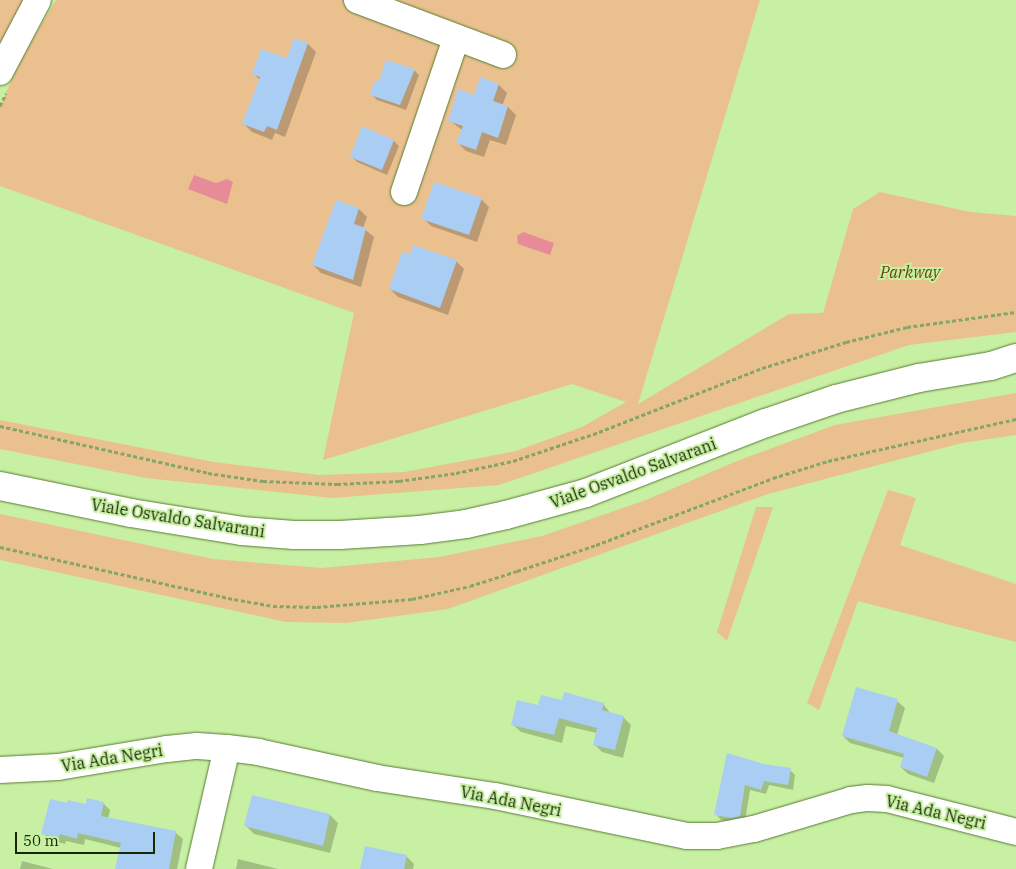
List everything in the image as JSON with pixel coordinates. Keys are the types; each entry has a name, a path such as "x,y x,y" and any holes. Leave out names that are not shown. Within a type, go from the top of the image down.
{"main road":[{"name":"Viale Osvaldo Salvarani","path":"0,486 131,513 242,532 340,535 420,530 474,522 586,493 766,423 836,400 911,380 1008,363"}],"street":[{"path":"0,72 38,0"},
{"path":"357,0 502,55"},
{"path":"404,192 456,38"},
{"name":"Via Ada Negri","path":"0,770 58,767 167,749 197,746 258,752 377,778 495,796 687,836 717,836 754,829 851,800 868,798 887,799 1016,832"},
{"path":"199,869 227,748"}],"path":[{"path":"0,426 217,474 263,480 337,484 399,480 456,473 513,461 599,432 762,368 846,342 907,327 1016,312"}],"green space":[{"path":"0,0 30,0 0,51"},
{"name":"Parkway","path":"56,0 760,0 638,404 789,314 823,313 853,209 880,192 970,212 1016,216 1016,332 909,345 499,485 332,498 146,478 0,449 0,420 214,462 319,475 404,472 516,451 582,427 626,402 572,384 323,460 354,313 0,186 0,106 22,57"},
{"path":"1016,393 1016,435 962,443 768,494 448,609 346,623 286,622 0,560 0,514 213,559 322,568 439,557 542,536 646,500 737,461 835,425"},
{"path":"888,490 916,498 900,545 1016,584 1016,642 858,601 819,710 807,703"},
{"path":"756,507 773,507 727,641 717,632"}],"shaded area":[{"path":"194,175 216,183 227,179 233,182 227,204 188,189"},
{"path":"523,232 554,243 550,255 518,244 517,236"}],"building":[{"path":"294,38 308,43 277,130 267,126 264,132 242,124 260,77 252,74 261,49 287,58"},
{"path":"386,60 415,69 400,105 370,95 375,80 379,81"},
{"path":"480,77 499,84 493,101 508,106 498,138 482,132 476,150 456,143 463,126 448,121 458,89 474,95"},
{"path":"362,126 394,140 382,170 350,157"},
{"path":"434,182 482,198 469,235 421,219"},
{"path":"336,200 359,208 354,224 366,228 353,280 312,265"},
{"path":"413,245 457,260 440,308 389,289 402,252 410,254"},
{"path":"856,687 898,699 889,731 937,748 927,777 900,767 904,754 842,736"},
{"path":"564,692 604,703 602,710 624,716 615,750 593,745 597,728 559,718 554,735 511,725 517,700 538,705 541,695 562,700"},
{"path":"727,753 764,764 791,768 788,785 764,781 761,790 745,785 740,816 732,818 714,815"},
{"path":"252,795 330,814 323,846 244,826"},
{"path":"87,798 104,802 101,816 176,831 169,869 115,869 121,843 78,833 77,839 60,834 59,838 41,834 50,799 67,803 68,800 86,804"},
{"path":"365,846 407,855 404,869 360,869"}]}
